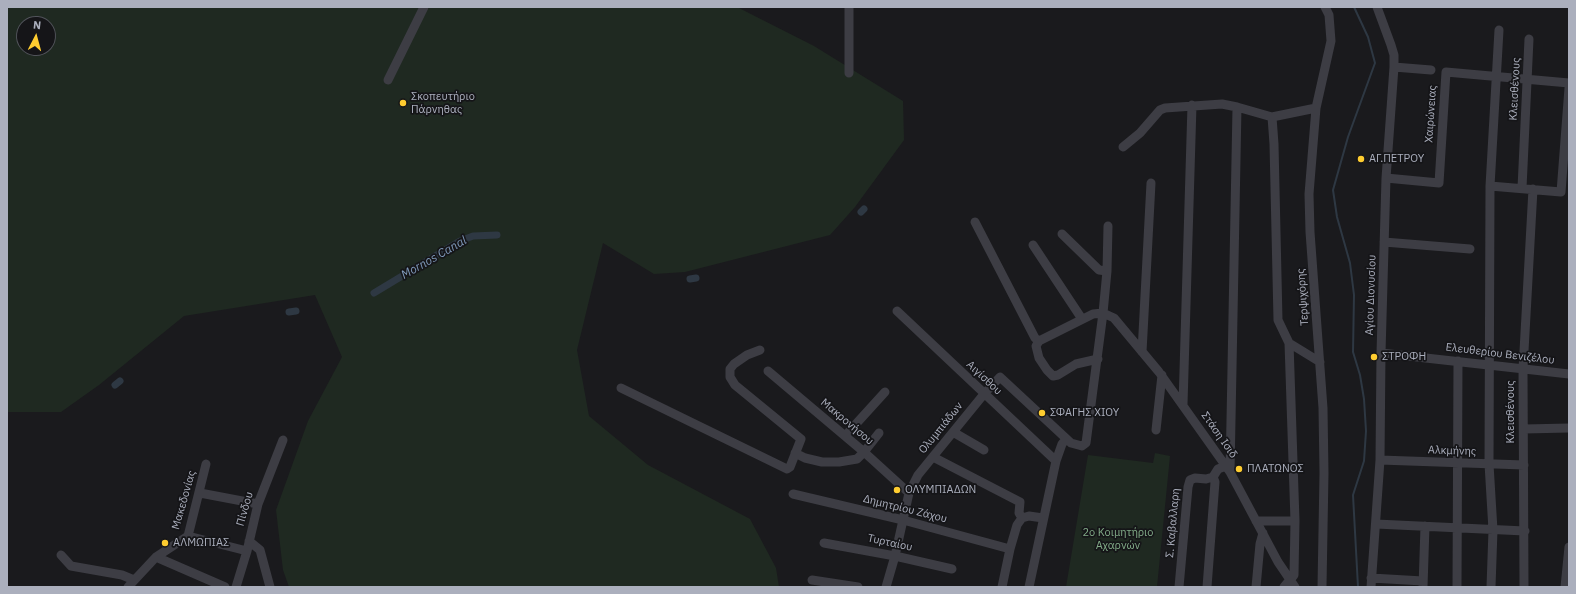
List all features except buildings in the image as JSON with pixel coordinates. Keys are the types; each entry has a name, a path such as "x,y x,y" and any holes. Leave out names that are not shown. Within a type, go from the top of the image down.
{"street":[{"path":"388,80 424,7"},
{"path":"849,7 849,73"},
{"name":"Τερψιχόρης","path":"1322,587 1324,473 1323,408 1310,232 1309,194 1316,108 1331,40 1329,14 1325,7"},
{"name":"Αγίου Διονυσίου","path":"1371,582 1380,460 1381,353 1386,178 1394,67 1394,55 1377,7"},
{"path":"1491,587 1493,530 1489,464 1488,365 1490,186 1499,30"},
{"name":"Κλεισθένους","path":"1522,188 1529,39"},
{"path":"1394,67 1431,70"},
{"name":"Χαιρώνειας","path":"1386,178 1439,183 1446,72 1496,76"},
{"path":"1496,76 1569,83"},
{"path":"1490,186 1561,192 1569,88"},
{"path":"1123,147 1140,133 1160,110 1192,105 1222,104 1272,117 1316,108"},
{"path":"1183,404 1192,105"},
{"path":"1207,587 1215,482 1213,477 1218,469 1228,469 1237,107"},
{"path":"1272,117 1274,144 1278,320 1289,343 1295,521 1294,574 1290,585"},
{"path":"1142,352 1151,183"},
{"name":"Κλεισθένους","path":"1524,587 1525,531 1523,369 1533,189"},
{"path":"975,222 1035,338 1039,341"},
{"path":"1029,587 1043,518 1056,462 1062,444 1066,439 1070,443 1076,445 1082,446 1086,444 1103,313 1107,271 1108,226"},
{"path":"1062,234 1098,270 1107,271"},
{"path":"1384,242 1470,249"},
{"path":"1033,245 1082,319"},
{"name":"Αιγίσθου","path":"897,311 1056,462"},
{"path":"1098,359 1076,364 1054,376 1047,370 1039,358 1036,346 1039,341 1082,319 1093,314 1103,313"},
{"name":"Στάση Ισιδ","path":"1103,313 1114,318 1162,375 1228,469 1290,585"},
{"path":"1289,343 1320,362"},
{"path":"621,388 787,469 790,467 800,439 735,384 730,377 730,369 734,364 747,355 760,350"},
{"name":"Ελευθερίου Βενιζέλου","path":"1381,353 1569,374"},
{"path":"1457,587 1458,361"},
{"name":"Μακρονήσου","path":"768,371 864,452 909,493"},
{"path":"1156,430 1162,375"},
{"name":"Ολυμπιάδων","path":"886,587 895,556 909,493 918,475 984,394 1000,377 1066,439"},
{"path":"845,436 885,392"},
{"path":"1524,429 1569,428"},
{"path":"953,432 984,450"},
{"path":"795,453 805,458 822,462 840,462 857,458 864,452 879,433"},
{"name":"Πίνδου","path":"236,587 247,551 258,504 282,440"},
{"path":"933,457 1020,502 1019,513 1022,518"},
{"name":"Αλκμήνης","path":"1380,460 1524,465"},
{"name":"Μακεδονίας","path":"130,585 156,556 188,536 200,493 206,464"},
{"name":"Σ. Καβαλλαρη","path":"1179,587 1188,487 1190,480 1195,478 1206,479 1213,477"},
{"path":"200,493 258,504"},
{"name":"Δημητρίου Ζάχου","path":"793,494 902,520 1010,549"},
{"path":"1002,587 1017,525 1022,518 1029,516 1043,518"},
{"path":"1256,521 1295,521"},
{"path":"1376,524 1525,531"},
{"path":"1371,582 1423,584 1425,526"},
{"path":"1256,587 1260,544 1263,533"},
{"path":"188,536 247,551"},
{"path":"249,541 260,550 270,587"},
{"name":"Τυρταίου","path":"824,543 895,556 952,570"},
{"path":"1565,587 1569,552"},
{"path":"61,555 71,566 122,575 130,585"},
{"path":"156,556 225,587"},
{"path":"812,580 858,587"}],"green space":[{"path":"7,7 737,7 814,46 903,101 904,140 855,207 830,235 685,272 654,274 603,243 577,350 589,416 648,465 750,519 776,568 779,587 289,587 283,570 276,510 308,421 342,357 315,295 184,316 99,385 61,412 7,412"},
{"name":"2ο Κοιμητήριο Αχαρνών","path":"1155,453 1170,456 1157,587 1066,587 1088,455 1153,463"}],"waterway":[{"path":"1354,7 1368,37 1375,63 1348,137 1333,190 1337,217 1350,263 1354,295 1353,352 1360,375 1364,399 1366,431 1364,461 1353,495 1358,587"},
{"name":"Mornos Canal","path":"861,212 864,209"},
{"name":"Mornos Canal","path":"374,293 460,241 473,236 497,235"},
{"name":"Mornos Canal","path":"690,279 696,278"},
{"name":"Mornos Canal","path":"289,312 296,311"},
{"name":"Mornos Canal","path":"115,385 120,381"}],"place":[{"name":"Σκοπευτήριο Πάρνηθας","path":"403,103"},
{"name":"ΑΓ.ΠΕΤΡΟΥ","path":"1361,159"},
{"name":"ΣΤΡΟΦΗ","path":"1374,357"},
{"name":"ΣΦΑΓΗΣ ΧΙΟΥ","path":"1042,413"},
{"name":"ΠΛΑΤΩΝΟΣ","path":"1239,469"},
{"name":"ΟΛΥΜΠΙΑΔΩΝ","path":"897,490"},
{"name":"ΑΛΜΩΠΙΑΣ","path":"165,543"}]}
